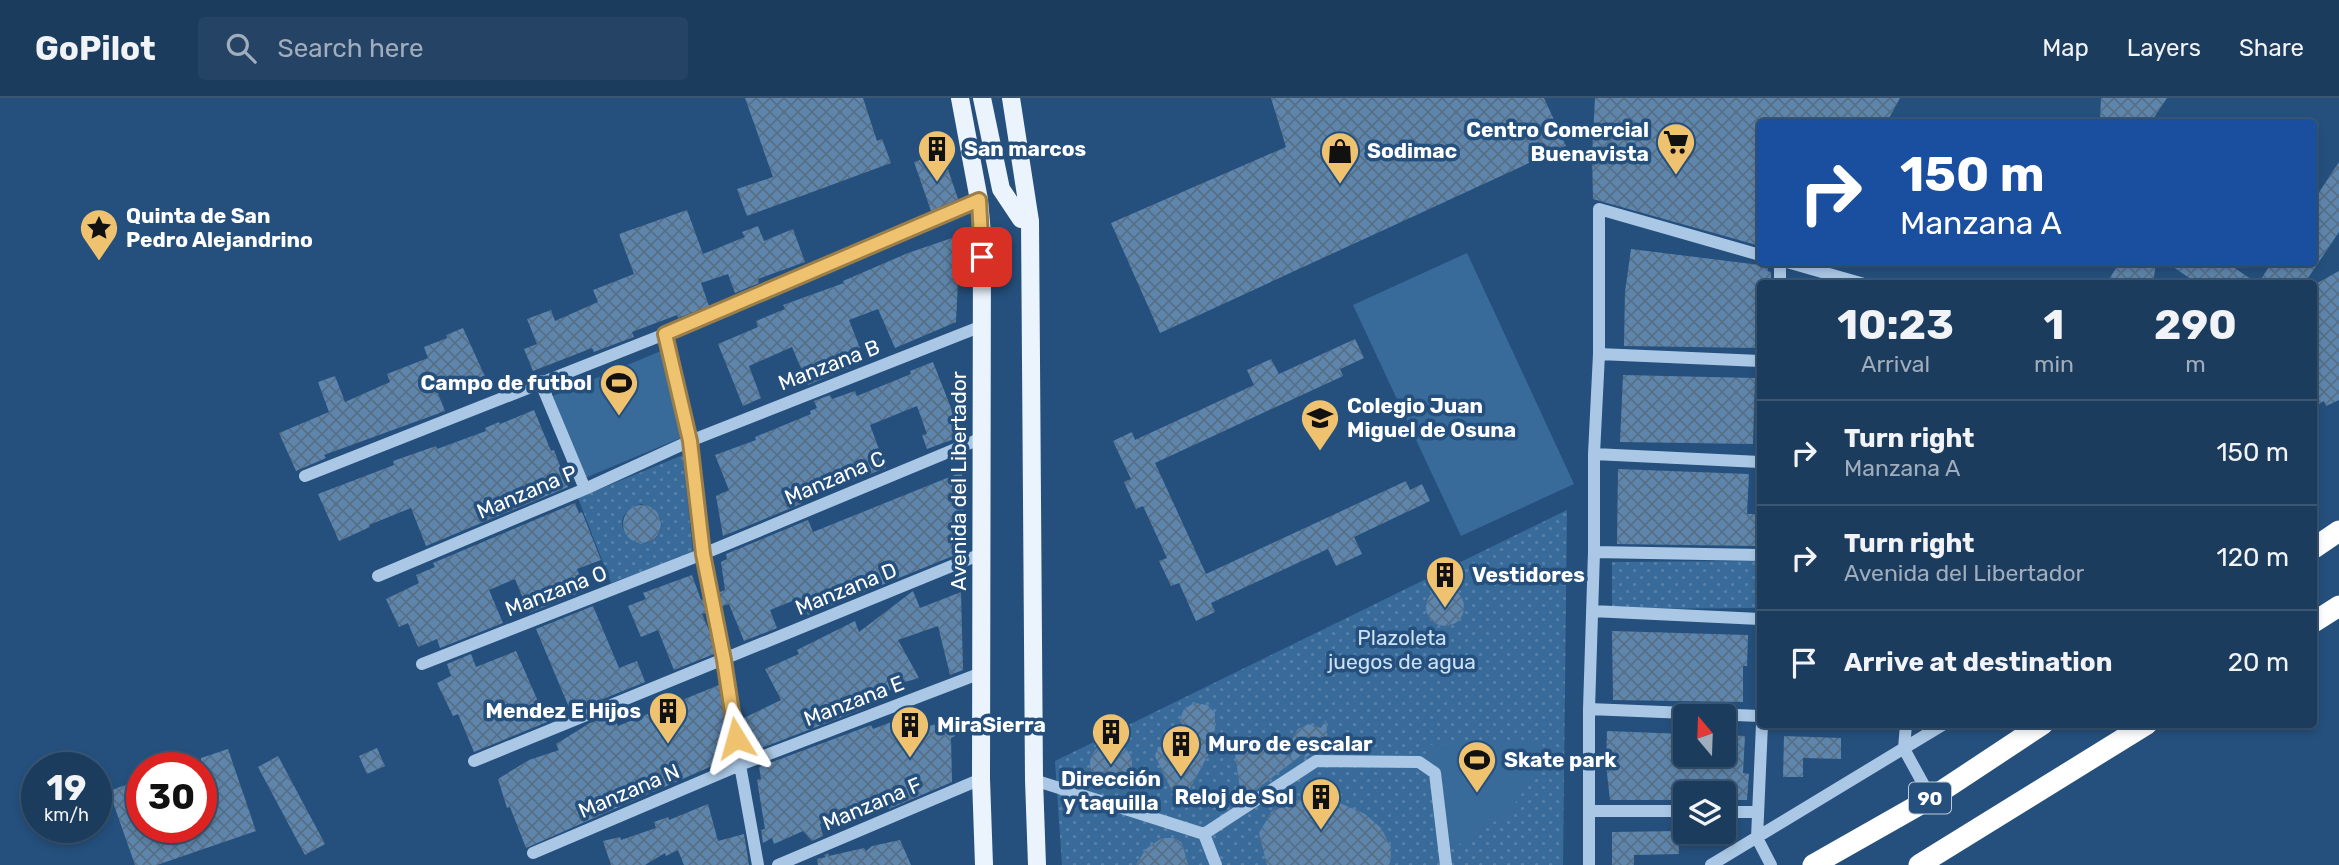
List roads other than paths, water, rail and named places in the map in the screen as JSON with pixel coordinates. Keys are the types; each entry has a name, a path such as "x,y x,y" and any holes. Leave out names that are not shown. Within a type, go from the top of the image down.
{"highway":[{"path":"2317,546 2339,531"},
{"path":"2317,620 2339,606"},
{"name":"90","path":"1813,865 1931,798 2037,728"},
{"name":"90","path":"1919,865 2141,728"}],"main road":[{"name":"Avenida del Libertador","path":"960,98 979,200 982,234 981,779 984,865"},
{"path":"982,98 1001,189 1021,219 1030,221"},
{"path":"1012,98 1030,221 1037,865"}],"street":[{"path":"305,476 540,381 665,334 979,200"},
{"path":"1589,865 1589,709 1599,209 1757,254"},
{"path":"1801,266 1850,280"},
{"name":"Manzana B","path":"690,441 982,326"},
{"path":"665,334 690,441 703,554 724,660 758,865"},
{"path":"1598,354 1757,361"},
{"path":"540,381 584,489"},
{"name":"Manzana C","path":"703,554 982,438"},
{"name":"Manzana P","path":"378,576 690,441"},
{"path":"1594,454 1757,462"},
{"path":"1594,552 1757,555"},
{"name":"Manzana O","path":"422,664 703,554"},
{"name":"Manzana D","path":"474,761 981,554"},
{"path":"1592,611 1757,619"},
{"name":"Manzana E","path":"740,765 981,673"},
{"path":"1589,709 1757,716"},
{"path":"1762,728 1757,838 1771,865"},
{"path":"1906,728 1904,750 1931,798"},
{"path":"1711,865 1938,728"},
{"path":"1204,834 1316,761 1419,762 1435,773 1446,865"},
{"name":"Manzana N","path":"533,853 740,765"},
{"name":"Manzana F","path":"778,865 981,779"},
{"path":"1034,780 1204,834"},
{"path":"1590,811 1673,811"},
{"path":"1736,812 1758,812"},
{"path":"1204,834 1216,865"}],"place":[{"name":"Centro Comercial Buenavista","path":"1676,176"},
{"name":"San marcos","path":"937,183"},
{"name":"Sodimac","path":"1340,185"},
{"name":"Quinta de San Pedro Alejandrino","path":"99,262"},
{"name":"Campo de futbol","path":"619,417"},
{"name":"Colegio Juan Miguel de Osuna","path":"1320,452"},
{"name":"Vestidores","path":"1445,609"},
{"name":"Mendez E Hijos","path":"668,745"},
{"name":"MiraSierra","path":"910,759"},
{"name":"Dirección y taquilla","path":"1111,766"},
{"name":"Muro de escalar","path":"1181,778"},
{"name":"Skate park","path":"1477,794"},
{"name":"Reloj de Sol","path":"1321,831"}],"park label":[{"name":"Plazoleta juegos de agua","path":"1402,650"}]}
